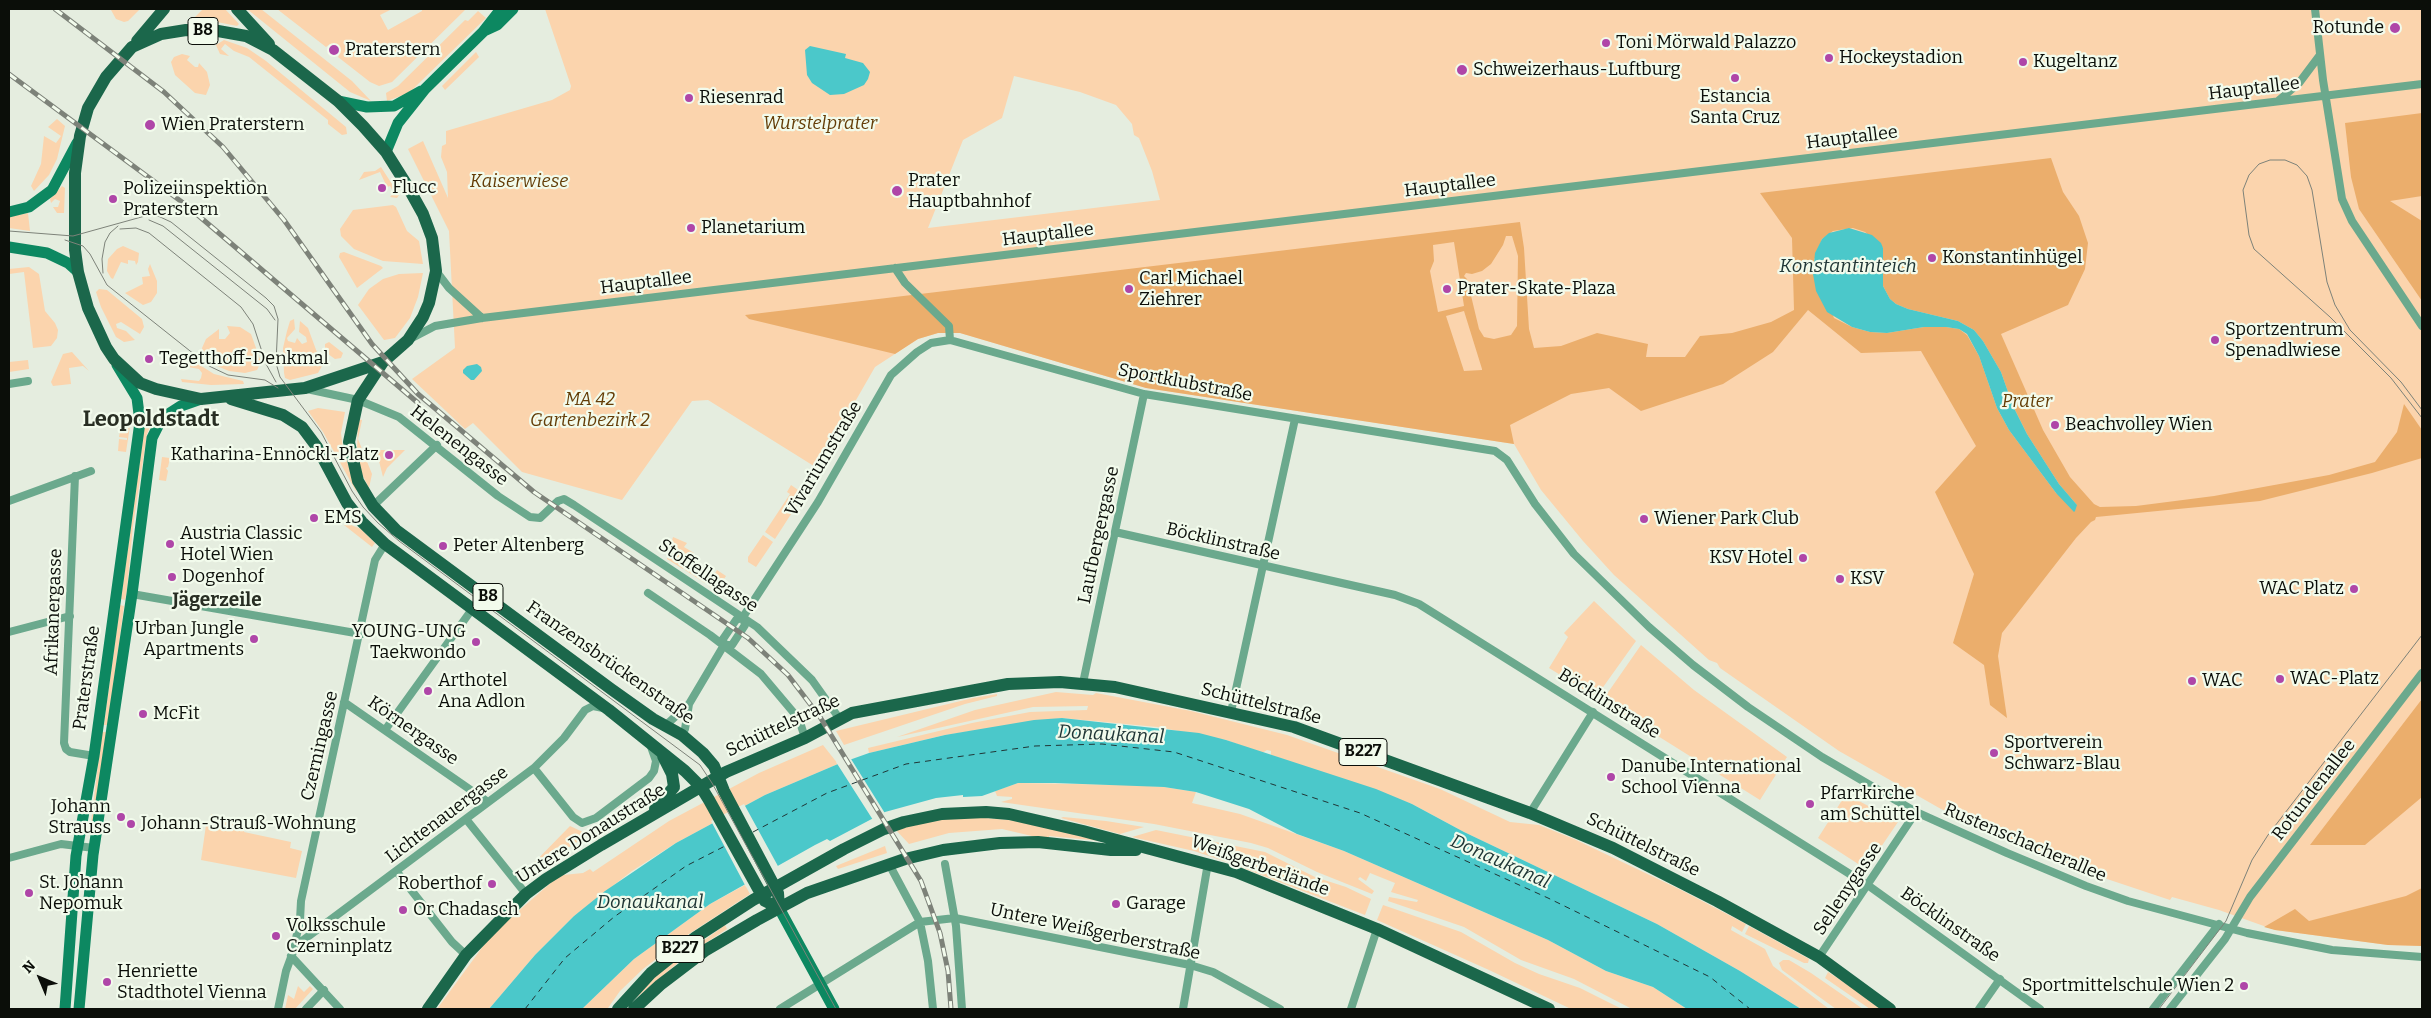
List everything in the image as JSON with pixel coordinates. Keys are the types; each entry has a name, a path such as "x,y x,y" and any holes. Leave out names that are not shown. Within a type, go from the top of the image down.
{"main road":[{"name":"B8","path":"164,9 102,85 88,108 80,136 75,173 73,236 78,272 96,328 114,359 132,377 149,387 201,399 227,398 305,388 383,362 408,340 426,310 436,271 432,238 423,214 386,152 338,101 274,50 237,9"},
{"path":"386,152 398,123 425,89 483,32 502,9"},
{"path":"483,32 497,25 513,9"},
{"name":"B8","path":"132,47 161,34 196,30 218,31 246,36 274,50"},
{"path":"338,101 366,107 394,106 425,89"},
{"path":"9,212 29,208 52,190 80,136"},
{"path":"9,247 47,252 68,263 78,272"},
{"name":"Praterstraße","path":"65,1009 78,845 94,756 140,422 137,398 114,359"},
{"name":"Franzensbrückenstraße","path":"383,362 358,400 349,442 358,480 373,506 396,530 611,689 682,735 712,762 724,791 778,893 779,908"},
{"name":"Franzensbrückenstraße","path":"227,398 283,415 302,426 317,447 347,502 362,522 385,544 609,710 655,746 701,787"},
{"name":"Praterstraße","path":"79,1009 94,848 132,594 152,438 160,422 167,415 181,406 201,399"},
{"name":"Schüttelstraße","path":"701,787 805,738 839,718 866,710 1008,684 1084,682 1115,687 1294,727 1530,813 1613,848 1717,901 1820,957 1890,1009"},
{"path":"646,818 674,787 672,774 655,746"},
{"name":"B8","path":"701,787 765,901 779,908"},
{"name":"Untere Donaustraße","path":"428,1009 466,955 526,894 546,879 701,787"},
{"name":"Weißgerberlände","path":"618,1009 659,967 719,921 807,869 884,829 942,814 986,812 1009,814 1066,826 1149,850 1208,863 1272,886 1377,929 1549,1009"},
{"name":"B227","path":"634,1009 660,985 706,950 779,908 816,890 888,864 943,850 1000,843 1038,842 1111,850 1149,850"},
{"path":"779,908 834,1009"}],"street":[{"path":"2315,9 2325,96 2342,199 2352,221 2422,326"},
{"path":"2278,102 2306,76 2320,55"},
{"name":"Hauptallee","path":"408,340 435,326 482,318 2422,84"},
{"path":"895,268 909,288 949,326 950,340"},
{"path":"436,271 449,288 482,318"},
{"name":"Sportklubstraße","path":"950,340 1144,394 1476,447 1495,451 1507,460"},
{"name":"Vivariumstraße","path":"666,726 689,704 724,645 732,645 745,625 743,617 818,502 891,376 905,362 931,343 950,340"},
{"path":"9,384 28,381"},
{"path":"305,388 358,400"},
{"name":"Laufbergergasse","path":"1084,682 1144,394"},
{"name":"Helenengasse","path":"358,400 398,417 437,445 498,496 530,517 540,518"},
{"path":"1231,712 1295,419"},
{"path":"373,506 437,445"},
{"name":"Rustenschacherallee","path":"1507,460 1536,504 1574,554 1649,628 1748,707 1822,757 1916,812 2007,853 2108,894 2246,933 2332,950 2422,957"},
{"path":"9,501 91,470"},
{"name":"Afrikanergasse","path":"75,476 70,616 63,733 66,749 70,752 94,756"},
{"name":"Stoffellagasse","path":"540,518 558,500 564,499 661,562 743,617 786,653 812,680 839,718"},
{"name":"Böcklinstraße","path":"1114,532 1395,595 1419,604 1868,886 2040,1009"},
{"name":"Czerningasse","path":"278,1009 300,920 301,901 344,702 361,634 375,560 385,544"},
{"path":"648,593 724,645 762,674 799,719 805,738"},
{"path":"132,594 361,634"},
{"path":"385,730 483,594"},
{"path":"9,632 70,616"},
{"name":"Rotundenallee","path":"2170,1009 2232,928 2250,897 2422,673"},
{"name":"Körnergasse","path":"344,702 488,802"},
{"name":"Vivariumstraße","path":"682,735 685,729 689,704"},
{"name":"Lichtenauergasse","path":"294,947 534,768 564,738 585,710 593,706 609,710"},
{"path":"1530,813 1593,712"},
{"path":"534,768 573,817 582,823 596,818 650,778 656,761 655,746"},
{"name":"Sellenygasse","path":"1820,957 1916,812"},
{"path":"466,819 526,894"},
{"path":"9,858 61,844 94,848"},
{"path":"1183,1009 1208,863"},
{"path":"888,864 920,922 928,961 933,1009"},
{"path":"945,864 955,918 962,1009"},
{"path":"397,872 452,942 466,955"},
{"name":"Untere Weißgerberstraße","path":"920,922 955,918 1190,965 1213,972 1280,1009"},
{"path":"780,1009 920,922"},
{"path":"2153,1009 2219,924"},
{"path":"1351,1009 1377,929"},
{"path":"291,956 340,1009"},
{"path":"1979,1009 2000,979"},
{"path":"306,1009 324,990"}],"green space":[{"path":"140,9 128,21 124,22 116,19 111,10"},
{"path":"203,9 225,9 239,24 237,26 217,22 191,21"},
{"path":"247,9 261,9 352,81 371,101 350,92"},
{"path":"277,9 392,9 380,15 388,30 422,11 422,9 466,9 392,82 379,86 370,82 338,57 340,53 337,47 330,44 326,47"},
{"name":"Prater","path":"545,9 2422,9 2422,946 2388,945 2275,930 2219,910 2172,897 2170,900 2071,867 1941,809 1839,751 1720,668 1717,663 1709,660 1614,575 1583,541 1541,490 1514,444 1146,388 960,333 938,333 918,339 875,367 817,468 708,400 692,401 622,500 522,472 473,423 465,429 412,379 455,348 449,231 408,149 423,141 448,198 447,172 441,157 442,146 446,144 446,131 552,100 570,90 571,86","holes":["1014,76 1080,92 1116,105 1132,124 1134,135 1139,138 1152,171 1160,200 928,228 963,140 1002,118"]},
{"path":"478,11 486,18 413,89 406,94 387,101 386,93 398,86 465,20 468,21"},
{"path":"224,40 247,48 266,61 346,127 347,134 342,135 328,124 328,120 249,57 234,51 225,44 221,49 229,56 220,54 216,45"},
{"path":"476,52 479,57 445,90 442,86"},
{"path":"182,54 190,56 187,60 195,67 198,67 199,63 207,72 210,85 206,95 195,93 175,75 171,62 174,57"},
{"path":"2422,113 2422,196 2390,201 2422,221 2422,301 2359,209 2351,177 2345,123"},
{"path":"57,119 65,126 57,159 49,175 34,191 31,186 41,164 44,136 56,143 61,136 48,127"},
{"path":"2051,158 2063,192 2079,216 2088,243 2085,269 2068,305 2001,334 2043,430 2070,477 2094,504 2100,507 2136,506 2214,496 2329,475 2375,462 2397,432 2404,404 2422,430 2422,458 2372,473 2260,501 2096,517 2076,538 2002,633 1998,656 2007,718 1990,705 1984,665 1953,643 1974,574 1935,492 1976,446 1921,351 1861,353 1808,310 1773,352 1723,384 1641,411 1609,388 1571,394 1510,425 1514,444 1146,388 960,333 938,333 918,339 895,354 749,319 745,315 1520,222 1524,248 1529,329 1534,348 1561,346 1597,333 1648,344 1646,357 1685,357 1700,336 1732,333 1771,322 1794,310 1792,238 1760,193","holes":["1853,228 1865,232 1883,248 1883,286 1890,299 1896,304 1908,309 1958,321 1974,330 1983,341 2001,372 2013,406 2027,434 2059,484 2077,505 2056,493 2009,430 1997,408 1979,356 1967,335 1959,329 1946,327 1924,327 1887,333 1870,332 1852,327 1834,318 1813,263 1822,239 1833,231","1506,236 1512,236 1518,256 1517,326 1511,335 1494,339 1484,337 1479,329 1467,279 1464,276 1466,273 1472,274 1482,271 1491,264 1503,245","1454,242 1464,306 1438,312 1430,271 1434,261 1433,245","1464,311 1482,370 1464,371 1446,316"]},
{"path":"381,167 399,195 397,198 390,197 394,193 390,186 387,187 380,172 359,180 364,172 375,171"},
{"path":"62,186 65,188 64,213 57,213 53,207 58,207 60,201 55,199 51,203 50,199"},
{"path":"393,205 396,207 407,231 419,241 423,264 383,261 354,249 341,236 340,229 353,210"},
{"path":"28,213 30,231 9,228 9,217"},
{"path":"123,246 139,253 138,262 136,265 135,261 128,260 128,264 121,262 113,279 107,271 108,259 117,249"},
{"path":"344,252 383,268 357,288 339,257 340,253"},
{"path":"150,264 157,281 157,293 151,302 143,305 125,293 143,284 142,277 150,276 148,269"},
{"path":"29,267 39,274 45,311 58,330 57,338 51,346 33,348 24,272 9,274 9,269"},
{"path":"423,273 418,297 410,318 395,338 384,340 358,305 369,289 383,279 399,274"},
{"path":"99,289 107,290 142,319 144,327 140,334 121,322 116,324 117,328 126,331 135,340 124,342 116,337 101,307 96,292"},
{"path":"294,319 295,329 287,338 288,341 295,343 297,338 302,344 307,342 306,337 299,332 300,321 308,328 322,366 318,373 290,380 285,378 283,348 290,321"},
{"path":"227,326 240,327 251,334 261,362 257,370 245,373 229,371 212,364 204,357 202,348 206,339 219,329 219,339 225,339 230,333"},
{"path":"329,342 343,353 341,358 335,359 328,354 325,344"},
{"path":"72,352 89,371 83,366 69,368 71,384 53,386 51,382 63,354"},
{"path":"28,360 29,369 9,372 9,362"},
{"path":"195,362 214,374 243,381 244,384 211,385 182,382 181,379 199,381 201,378 202,373 199,369 188,367 189,364"},
{"path":"318,408 345,412 341,433 343,449 357,493 323,432 308,411"},
{"path":"146,416 153,417 153,419 147,434 133,526 125,600 121,599"},
{"path":"358,419 362,420 358,439 372,474 369,488 360,470 357,452"},
{"path":"121,425 130,426 126,452 118,451 119,439 127,440 127,438 119,437"},
{"path":"379,450 405,450 387,468 383,477 377,453"},
{"path":"162,457 170,458 166,468 168,471 166,481 159,480"},
{"path":"791,485 804,494 775,539 765,532 790,494 787,492"},
{"path":"346,523 361,529 375,543 372,547 344,525"},
{"path":"763,535 773,542 756,567 748,562 748,557"},
{"path":"673,537 687,543 684,547 694,553 683,569 667,559"},
{"path":"690,563 702,574 704,572 710,576 705,583 685,570"},
{"path":"717,570 726,576 716,591 708,585"},
{"path":"1594,601 1636,641 1596,697 1549,668 1568,637 1564,633"},
{"path":"120,605 124,606 108,725 104,725"},
{"path":"1641,645 1694,690 1787,757 1760,800 1602,701"},
{"path":"1056,692 1093,695 1096,693 1191,711 1287,735 1440,789 1510,822 1539,825 1574,839 1681,890 1746,924 1742,932 1732,926 1731,930 1765,949 1773,966 1829,1009 1801,1009 1740,971 1657,924 1464,832 1412,804 1271,755 1271,751 1267,750 1262,753 1226,740 1157,727 1062,718 945,735 869,753 868,748 972,723 1030,712 1087,710 1088,706 1033,707 897,737 975,710"},
{"path":"997,694 997,696 965,704 844,745 836,731 973,698"},
{"path":"2422,699 2422,797 2365,845 2310,845"},
{"path":"102,732 106,732 94,822 91,822"},
{"path":"823,745 838,764 765,795 676,843 632,871 574,916 535,955 489,1009 437,1009 492,934 553,881 563,875 583,873 590,869 593,872 669,821 759,773"},
{"path":"1018,783 1131,785 1164,787 1196,792 1192,803 1240,814 1344,851 1548,940 1606,971 1653,987 1687,1009 1632,1009 1574,979 1521,960 1464,927 1388,901 1389,897 1417,902 1418,900 1391,892 1395,883 1370,873 1366,881 1360,877 1358,879 1374,891 1372,894 1317,872 1268,848 1251,843 1154,824 1001,802 1012,799 1012,797 997,796 995,791"},
{"path":"1846,794 1898,822 1866,869 1818,838"},
{"path":"211,814 246,821 244,832 291,842 290,848 302,851 296,878 201,860 206,825 209,826"},
{"path":"946,818 985,818 1019,821 1101,841 1049,836 1049,840 1002,829 949,833 909,844 895,829"},
{"path":"1061,818 1144,827 1120,834"},
{"path":"570,826 585,833 585,837 527,874 525,872"},
{"path":"1156,830 1265,852 1315,877 1346,887 1371,899 1365,915 1233,864 1194,851 1132,837"},
{"path":"885,846 887,853 838,869 836,866"},
{"path":"745,885 750,894 689,934 643,969 620,991 608,1008 582,1009 634,959 710,904"},
{"path":"2422,888 2422,946 2388,945 2264,927 2295,909 2309,921 2406,896"},
{"path":"1383,905 1461,932 1515,963 1539,974 1580,988 1622,1009 1571,1009 1377,920"},
{"path":"725,925 727,929 686,956 635,999 655,976"},
{"path":"1749,926 1809,959 1808,963 1804,963 1745,934"},
{"path":"1783,960 1789,960 1811,973 1863,1009 1836,1009 1782,970 1779,963"},
{"path":"1828,972 1880,1009 1870,1009 1825,978"},
{"path":"298,986 304,992 310,986 313,989 295,1009 285,1009 288,995 294,999"}],"water":[{"path":"810,46 846,54 845,58 863,63 870,72 868,79 864,85 844,94 830,95 812,83 807,75 805,50"},
{"name":"Konstantinteich","path":"1849,228 1872,235 1881,243 1883,248 1883,286 1890,299 1908,309 1958,321 1974,330 1983,341 2001,372 2013,406 2027,434 2059,484 2077,505 2074,512 2056,493 2009,430 1997,408 1979,356 1967,334 1959,329 1946,327 1924,327 1887,333 1870,332 1852,327 1827,312 1816,291 1813,274 1815,253 1822,239 1829,233"},
{"path":"477,364 481,367 482,371 474,380 471,380 463,373 463,370 467,366"},
{"name":"Donaukanal","path":"1062,718 1199,733 1376,789 1412,804 1464,832 1657,924 1740,971 1801,1009 1687,1009 1653,987 1606,971 1548,940 1344,851 1297,834 1249,809 1196,792 1164,787 1018,783 982,796 963,797 963,795 936,798 885,812 830,841 827,839 815,845 710,904 634,959 582,1009 489,1009 535,955 574,916 605,891 676,843 765,795 869,753 945,735 1034,720"}],"pier":[{"path":"849,757 886,815 873,820 836,762"},
{"path":"744,804 779,868 746,887 711,821"}],"ferry route":[{"path":"753,832 827,793 906,764 1035,746 1102,744 1174,752 1360,813 1548,898 1710,977 1750,1009"},
{"path":"525,1009 565,958 614,917 686,866 727,845"}],"tram line":[{"path":"2422,410 2401,382 2350,330 2335,305 2327,282 2312,190 2307,176 2297,165 2285,160 2270,160 2259,164 2249,175 2243,190 2249,235 2254,249 2330,317 2391,378 2422,418"},
{"path":"9,231 73,236 145,216 158,216 171,222 266,298 274,306 278,319 276,363 280,377 321,432 352,491 363,507 399,541 700,765 712,783 836,1009"},
{"path":"149,220 163,226 267,309 275,320"},
{"path":"103,273 102,259 105,242 110,233 118,226"},
{"path":"120,229 136,228 149,233 241,307 253,324 266,364 276,382"},
{"path":"65,240 83,246 90,254 107,285 209,366 228,375 265,380 278,388"},
{"path":"2159,1009 2226,921 2252,860 2268,835 2422,635"}],"railway":[{"path":"55,9 164,92 223,147 284,220 372,344 418,394 534,492 748,638 788,675 820,717 921,881 940,933 948,971 951,1009"},
{"path":"9,74 186,205 418,403"}],"place":[{"name":"Rotunde","path":"2395,28"},
{"name":"Toni Mörwald Palazzo","path":"1606,43"},
{"name":"Praterstern","path":"334,50"},
{"name":"Hockeystadion","path":"1829,58"},
{"name":"Kugeltanz","path":"2023,62"},
{"name":"Schweizerhaus-Luftburg","path":"1462,70"},
{"name":"Estancia Santa Cruz","path":"1735,78"},
{"name":"Riesenrad","path":"689,98"},
{"name":"Wien Praterstern","path":"150,125"},
{"name":"Flucc","path":"382,188"},
{"name":"Prater Hauptbahnhof","path":"897,191"},
{"name":"Polizeiinspektion Praterstern","path":"113,199"},
{"name":"Planetarium","path":"691,228"},
{"name":"Konstantinhügel","path":"1932,258"},
{"name":"Carl Michael Ziehrer","path":"1129,289"},
{"name":"Prater-Skate-Plaza","path":"1447,289"},
{"name":"Sportzentrum Spenadlwiese","path":"2215,340"},
{"name":"Tegetthoff-Denkmal","path":"149,359"},
{"name":"Beachvolley Wien","path":"2055,425"},
{"name":"Katharina-Ennöckl-Platz","path":"389,455"},
{"name":"EMS","path":"314,518"},
{"name":"Wiener Park Club","path":"1644,519"},
{"name":"Austria Classic Hotel Wien","path":"170,544"},
{"name":"Peter Altenberg","path":"443,546"},
{"name":"KSV Hotel","path":"1803,558"},
{"name":"Dogenhof","path":"172,577"},
{"name":"KSV","path":"1840,579"},
{"name":"WAC Platz","path":"2354,589"},
{"name":"Urban Jungle Apartments","path":"254,639"},
{"name":"YOUNG-UNG Taekwondo","path":"476,642"},
{"name":"WAC-Platz","path":"2280,679"},
{"name":"WAC","path":"2192,681"},
{"name":"Arthotel Ana Adlon","path":"428,691"},
{"name":"McFit","path":"143,714"},
{"name":"Sportverein Schwarz-Blau","path":"1994,753"},
{"name":"Danube International School Vienna","path":"1611,777"},
{"name":"Pfarrkirche am Schüttel","path":"1810,804"},
{"name":"Johann Strauss","path":"121,817"},
{"name":"Johann-Strauß-Wohnung","path":"131,824"},
{"name":"Roberthof","path":"492,884"},
{"name":"St. Johann Nepomuk","path":"29,893"},
{"name":"Garage","path":"1116,904"},
{"name":"Or Chadasch","path":"403,910"},
{"name":"Volksschule Czerninplatz","path":"276,936"},
{"name":"Henriette Stadthotel Vienna","path":"107,982"},
{"name":"Sportmittelschule Wien 2","path":"2244,986"}],"district":[{"name":"Leopoldstadt","path":"151,420"},
{"name":"Jägerzeile","path":"217,601"}],"park label":[{"name":"Wurstelprater","path":"820,124"},
{"name":"Kaiserwiese","path":"519,182"},
{"name":"MA 42 Gartenbezirk 2","path":"590,410"}]}
